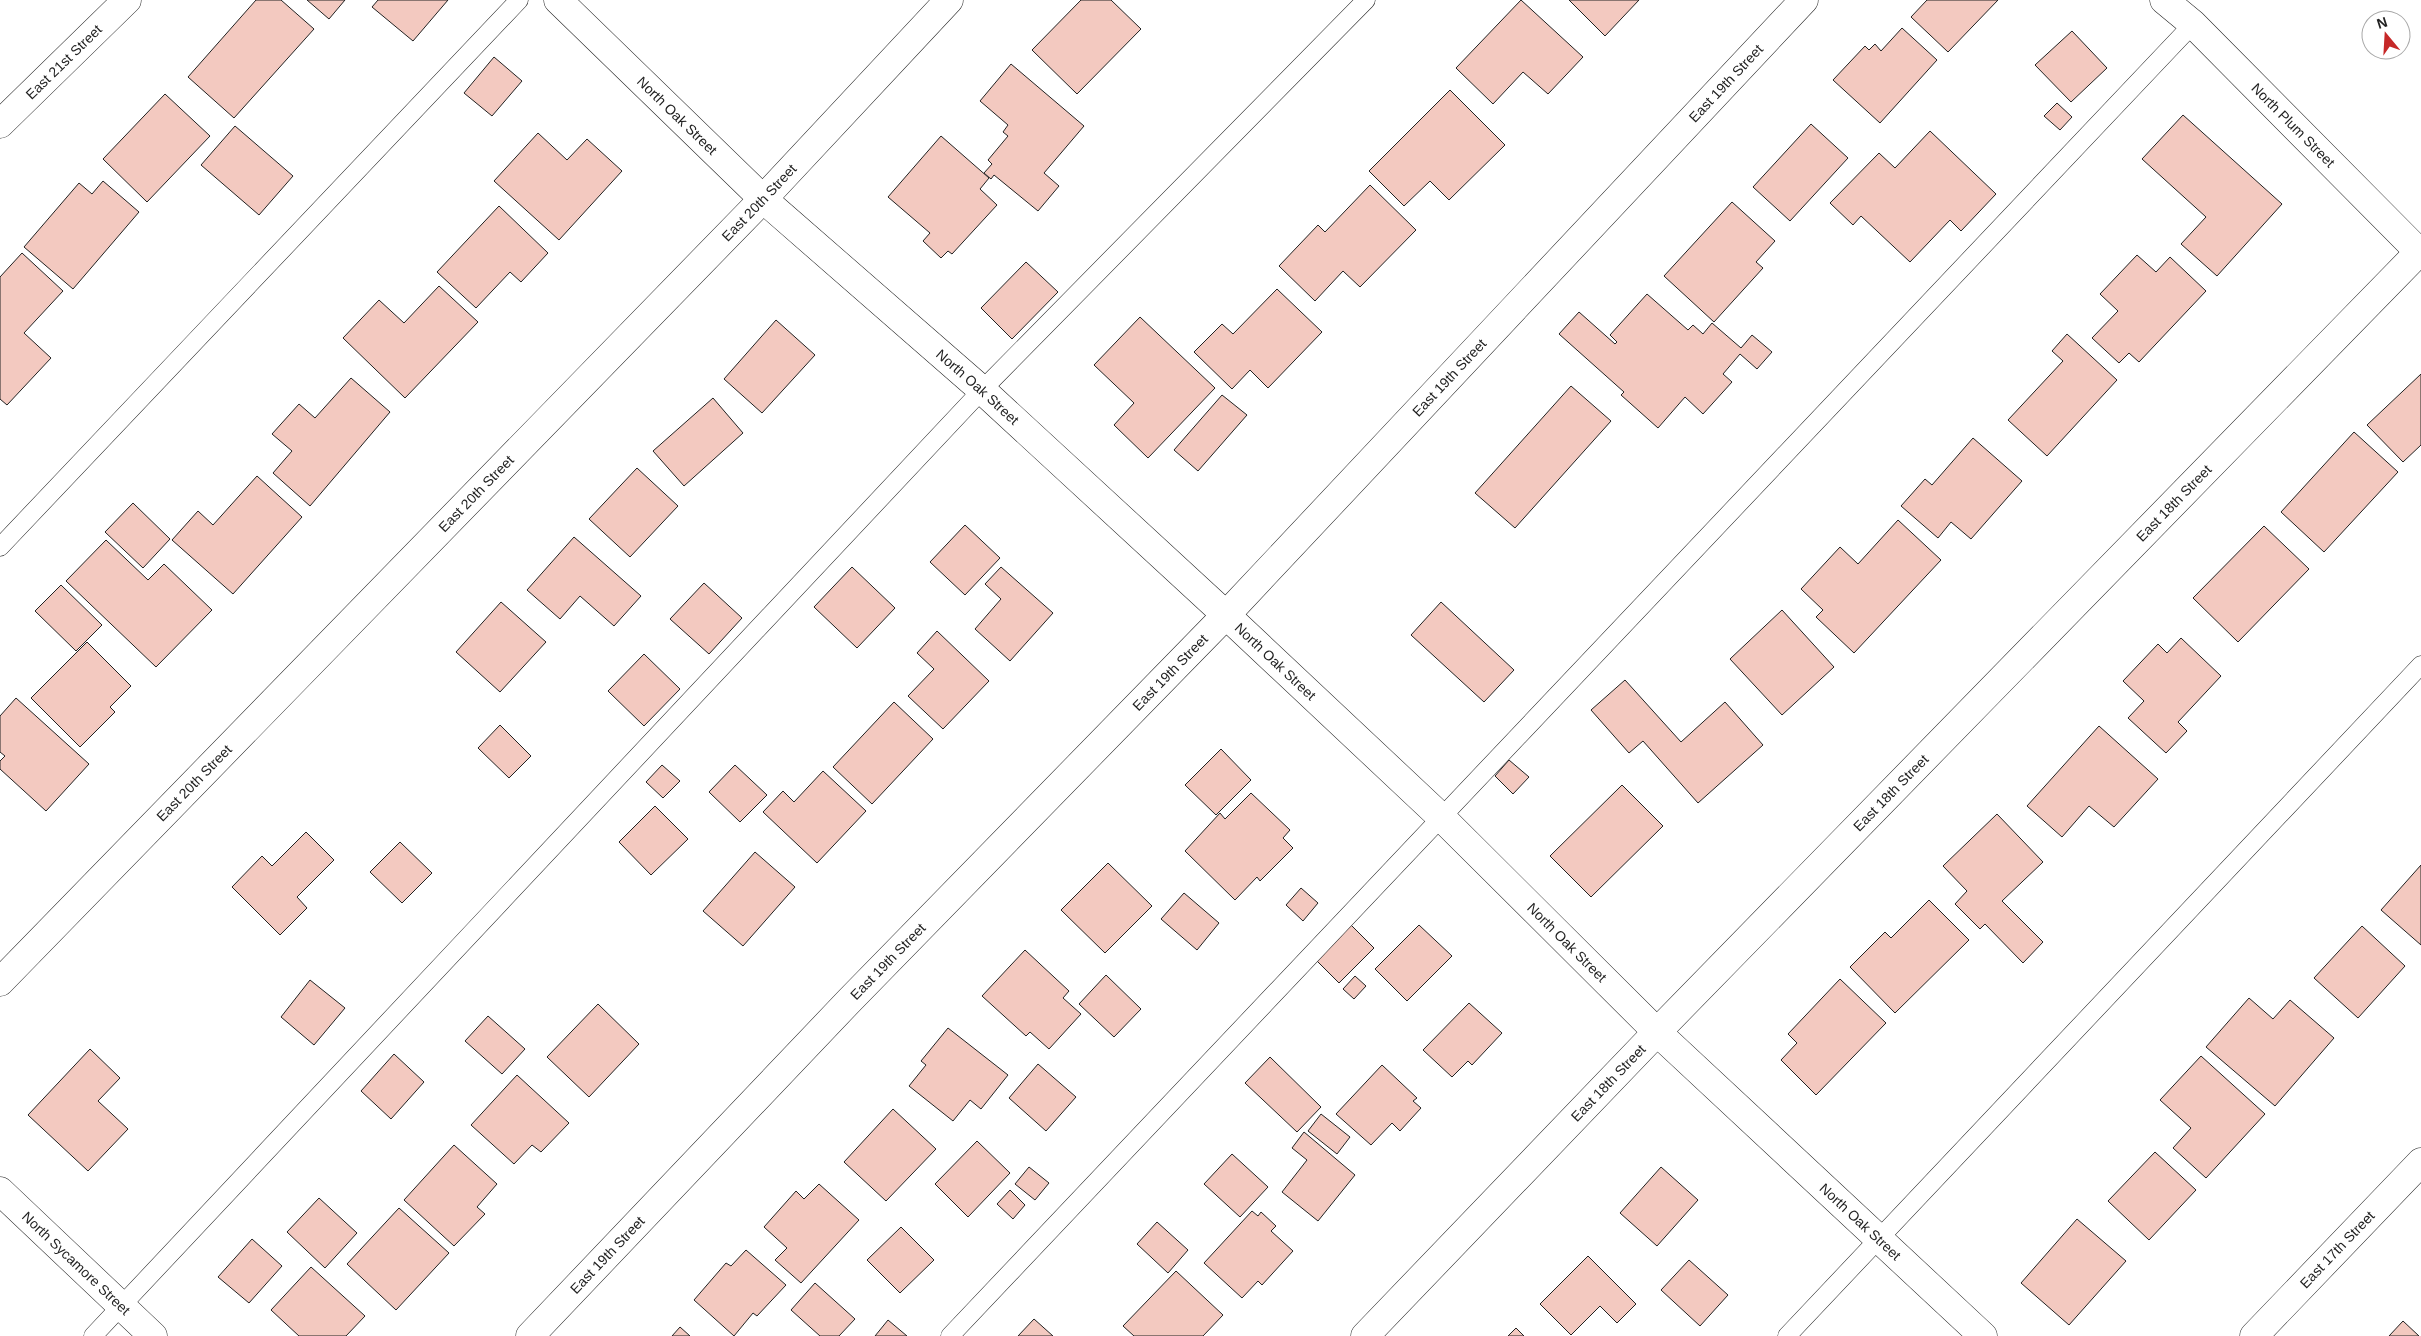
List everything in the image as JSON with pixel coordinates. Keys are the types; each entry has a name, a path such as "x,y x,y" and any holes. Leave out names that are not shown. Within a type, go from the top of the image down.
{"street":[{"name":"East 21st Street","path":"0,124 128,0"},
{"name":"North Oak Street","path":"558,0 763,198 982,390 1226,614 1442,818 1657,1032 1982,1336"},
{"name":"East 20th Street","path":"0,982 763,198 949,0"},
{"name":"East 19th Street","path":"530,1336 849,1000 1226,614 1804,0"},
{"name":"North Plum Street","path":"2164,0 2193,24 2420,253"},
{"name":"East 18th Street","path":"1365,1336 1657,1032 2420,253"},
{"name":"East 17th Street","path":"2254,1336 2421,1162"},
{"name":"North Sycamore Street","path":"0,1191 153,1336"}],"lane":[{"path":"0,546 519,0"},
{"path":"93,1336 982,390 1366,0"},
{"path":"950,1336 2193,24"},
{"path":"1788,1336 2421,665"}],"building":[{"path":"256,0 281,0 314,29 234,118 188,77"},
{"path":"307,0 345,0 329,19"},
{"path":"378,0 448,0 413,41 372,7"},
{"path":"1081,0 1111,0 1141,29 1077,94 1032,50"},
{"path":"1521,0 1583,57 1548,94 1523,72 1493,104 1456,68"},
{"path":"1569,0 1639,0 1605,36"},
{"path":"1927,0 1998,0 1948,52 1911,17"},
{"path":"1902,28 1937,60 1880,123 1833,80 1865,46 1869,50 1875,44 1881,51"},
{"path":"2072,31 2107,68 2071,102 2035,65"},
{"path":"494,57 522,81 492,116 464,93"},
{"path":"1011,64 1084,126 1044,173 1059,186 1038,211 994,175 991,179 984,173 992,164 988,160 1008,136 1003,132 1008,125 980,101"},
{"path":"1450,90 1505,145 1449,200 1430,181 1404,206 1369,171"},
{"path":"165,94 210,136 147,202 103,159"},
{"path":"2057,103 2072,117 2060,130 2044,116"},
{"path":"2183,115 2282,204 2217,276 2181,244 2206,217 2142,159"},
{"path":"1811,124 1848,158 1790,221 1753,187"},
{"path":"235,126 293,176 259,215 201,165"},
{"path":"1930,131 1996,194 1961,231 1950,220 1910,262 1861,216 1853,225 1830,203 1879,153 1895,168"},
{"path":"538,133 567,160 587,139 622,171 559,240 494,181"},
{"path":"941,136 989,178 980,189 997,205 952,254 948,251 941,258 923,241 930,233 888,197"},
{"path":"103,181 139,212 73,289 24,247 79,183 92,194"},
{"path":"1370,185 1416,230 1360,287 1343,271 1315,301 1279,266 1318,225 1325,232"},
{"path":"1732,202 1775,241 1756,262 1763,268 1714,322 1664,276"},
{"path":"499,206 548,253 521,282 510,272 476,308 437,272"},
{"path":"22,253 63,291 24,333 51,358 7,405 0,399 0,277"},
{"path":"2137,255 2156,272 2170,257 2206,291 2139,362 2129,353 2119,363 2092,338 2118,311 2100,294"},
{"path":"1026,262 1058,292 1012,339 981,308"},
{"path":"439,286 478,322 405,398 343,338 379,300 404,323"},
{"path":"1277,289 1322,332 1268,388 1250,370 1232,389 1194,352 1222,324 1233,334"},
{"path":"1647,294 1688,330 1693,325 1703,334 1712,323 1741,348 1752,335 1772,352 1757,369 1740,354 1723,374 1732,382 1703,414 1685,397 1658,428 1621,395 1624,392 1559,334 1579,312 1615,344 1617,342 1610,335"},
{"path":"1140,317 1215,388 1148,458 1114,425 1134,403 1094,365"},
{"path":"776,320 815,355 762,413 724,379"},
{"path":"2067,334 2117,380 2047,456 2008,420 2063,361 2052,351"},
{"path":"2421,374 2421,445 2403,462 2367,425"},
{"path":"351,378 390,412 310,506 273,473 292,451 272,434 299,404 315,418"},
{"path":"1571,386 1611,421 1515,528 1475,493"},
{"path":"1222,395 1247,415 1198,471 1174,450"},
{"path":"713,398 743,433 684,486 653,451"},
{"path":"2354,432 2398,472 2324,552 2281,512"},
{"path":"1973,438 2022,481 1971,539 1951,522 1938,538 1901,506 1925,479 1932,485"},
{"path":"637,468 678,506 630,557 589,519"},
{"path":"257,476 302,517 233,594 172,540 198,511 213,525"},
{"path":"133,503 170,539 143,568 105,532"},
{"path":"1898,520 1941,560 1854,653 1816,617 1823,610 1801,589 1840,547 1858,564"},
{"path":"965,525 1000,558 965,595 930,562"},
{"path":"2264,526 2309,569 2238,642 2193,598"},
{"path":"574,537 641,596 614,626 580,596 560,619 527,590"},
{"path":"106,540 148,580 164,564 212,610 156,667 66,581"},
{"path":"852,567 895,608 857,648 814,607"},
{"path":"1001,567 1053,613 1010,661 975,629 1001,599 985,584"},
{"path":"704,583 742,618 709,654 670,619"},
{"path":"61,585 102,625 76,651 35,611"},
{"path":"501,602 546,642 500,692 456,652"},
{"path":"1441,602 1514,670 1484,702 1411,635"},
{"path":"1782,610 1834,667 1782,715 1730,659"},
{"path":"937,631 989,681 943,729 908,696 934,669 917,653"},
{"path":"2181,638 2221,676 2178,722 2187,731 2166,753 2128,718 2144,701 2123,681 2158,644 2167,653"},
{"path":"87,642 131,686 110,707 115,712 80,747 31,698"},
{"path":"644,654 680,689 644,726 608,691"},
{"path":"1625,680 1681,742 1725,702 1763,745 1698,803 1643,741 1629,753 1591,710"},
{"path":"16,698 89,764 46,811 0,769 0,761 5,756 0,752 0,716"},
{"path":"894,702 933,739 872,804 833,767"},
{"path":"500,725 531,756 509,778 478,748"},
{"path":"2099,726 2158,779 2114,827 2089,806 2062,837 2027,806"},
{"path":"1221,749 1251,780 1216,815 1185,785"},
{"path":"1509,760 1529,777 1513,794 1495,776"},
{"path":"662,765 680,781 663,798 646,782"},
{"path":"735,765 767,795 740,822 709,792"},
{"path":"823,771 866,811 817,863 763,812 783,791 794,802"},
{"path":"1622,785 1663,826 1591,897 1550,856"},
{"path":"1251,793 1290,830 1283,838 1293,848 1260,881 1257,877 1235,900 1185,851 1220,813 1225,819"},
{"path":"655,806 688,839 651,875 619,842"},
{"path":"1997,814 2043,862 2002,901 2043,942 2023,963 1985,924 1980,929 1955,904 1967,891 1943,866"},
{"path":"306,832 334,860 297,897 307,908 280,935 232,887 262,856 272,866"},
{"path":"400,842 432,873 402,903 370,872"},
{"path":"755,852 795,887 743,946 703,911"},
{"path":"1108,863 1152,906 1105,953 1061,910"},
{"path":"2421,865 2421,945 2381,910"},
{"path":"1301,888 1318,903 1303,921 1286,905"},
{"path":"1184,893 1219,923 1197,950 1161,919"},
{"path":"1929,900 1969,940 1895,1013 1850,967 1885,932 1891,938"},
{"path":"1350,924 1374,948 1339,983 1315,959"},
{"path":"1419,925 1452,956 1407,1001 1375,969"},
{"path":"2362,926 2405,966 2358,1018 2314,978"},
{"path":"1025,950 1069,991 1063,998 1081,1014 1049,1049 1030,1032 1026,1036 982,996"},
{"path":"1106,975 1141,1009 1114,1037 1079,1004"},
{"path":"1355,976 1366,986 1354,999 1343,989"},
{"path":"1840,979 1886,1023 1816,1095 1781,1060 1797,1043 1788,1034"},
{"path":"310,980 345,1008 314,1045 281,1017"},
{"path":"2249,998 2273,1019 2290,1000 2334,1038 2275,1106 2206,1047"},
{"path":"1469,1003 1502,1033 1472,1065 1468,1061 1452,1077 1423,1050"},
{"path":"598,1004 639,1044 589,1097 547,1057"},
{"path":"488,1016 525,1049 502,1074 465,1041"},
{"path":"948,1028 1008,1075 981,1109 970,1100 953,1121 909,1086 926,1065 921,1061"},
{"path":"90,1049 120,1078 98,1101 128,1129 88,1171 28,1115"},
{"path":"394,1054 424,1082 391,1119 361,1091"},
{"path":"2201,1056 2265,1114 2206,1178 2173,1148 2191,1128 2160,1100"},
{"path":"1270,1057 1321,1107 1297,1132 1245,1083"},
{"path":"1038,1064 1076,1097 1046,1131 1009,1098"},
{"path":"1382,1065 1417,1098 1413,1101 1421,1108 1400,1131 1392,1123 1371,1145 1336,1114"},
{"path":"517,1075 569,1123 541,1152 532,1145 514,1164 471,1125"},
{"path":"893,1109 936,1149 886,1201 844,1162"},
{"path":"1321,1114 1350,1137 1337,1154 1308,1131"},
{"path":"1304,1132 1355,1175 1318,1221 1282,1192 1307,1160 1292,1148"},
{"path":"977,1141 1010,1173 968,1217 935,1184"},
{"path":"454,1145 497,1184 477,1207 485,1214 454,1246 404,1200"},
{"path":"2155,1152 2196,1190 2149,1240 2108,1201"},
{"path":"1232,1154 1268,1187 1240,1217 1204,1184"},
{"path":"1029,1167 1049,1183 1035,1200 1015,1184"},
{"path":"1661,1167 1698,1200 1657,1246 1620,1213"},
{"path":"819,1184 859,1220 801,1283 775,1260 787,1248 764,1227 796,1191 804,1199"},
{"path":"1010,1190 1025,1205 1013,1219 997,1204"},
{"path":"319,1198 357,1233 325,1268 287,1232"},
{"path":"399,1208 449,1253 396,1310 347,1264"},
{"path":"1252,1211 1258,1216 1261,1212 1276,1226 1271,1231 1293,1251 1262,1285 1258,1281 1242,1298 1204,1263"},
{"path":"2077,1219 2126,1261 2069,1325 2021,1283"},
{"path":"1157,1222 1188,1250 1168,1273 1137,1244"},
{"path":"901,1227 934,1260 900,1293 867,1260"},
{"path":"252,1239 282,1266 249,1303 218,1277"},
{"path":"746,1250 786,1285 757,1316 753,1313 734,1336 694,1300 726,1263 731,1266"},
{"path":"1588,1256 1636,1304 1617,1323 1600,1306 1571,1335 1540,1304"},
{"path":"1689,1260 1728,1295 1700,1326 1661,1290"},
{"path":"311,1267 365,1316 346,1336 299,1336 271,1310"},
{"path":"1176,1271 1223,1315 1203,1336 1134,1336 1123,1326"},
{"path":"815,1283 855,1319 839,1336 820,1336 791,1310"},
{"path":"1034,1319 1053,1336 1018,1336"},
{"path":"888,1320 907,1336 875,1336"},
{"path":"2403,1321 2419,1336 2389,1336"},
{"path":"680,1327 690,1336 672,1336"},
{"path":"1516,1328 1524,1336 1508,1336"}]}
